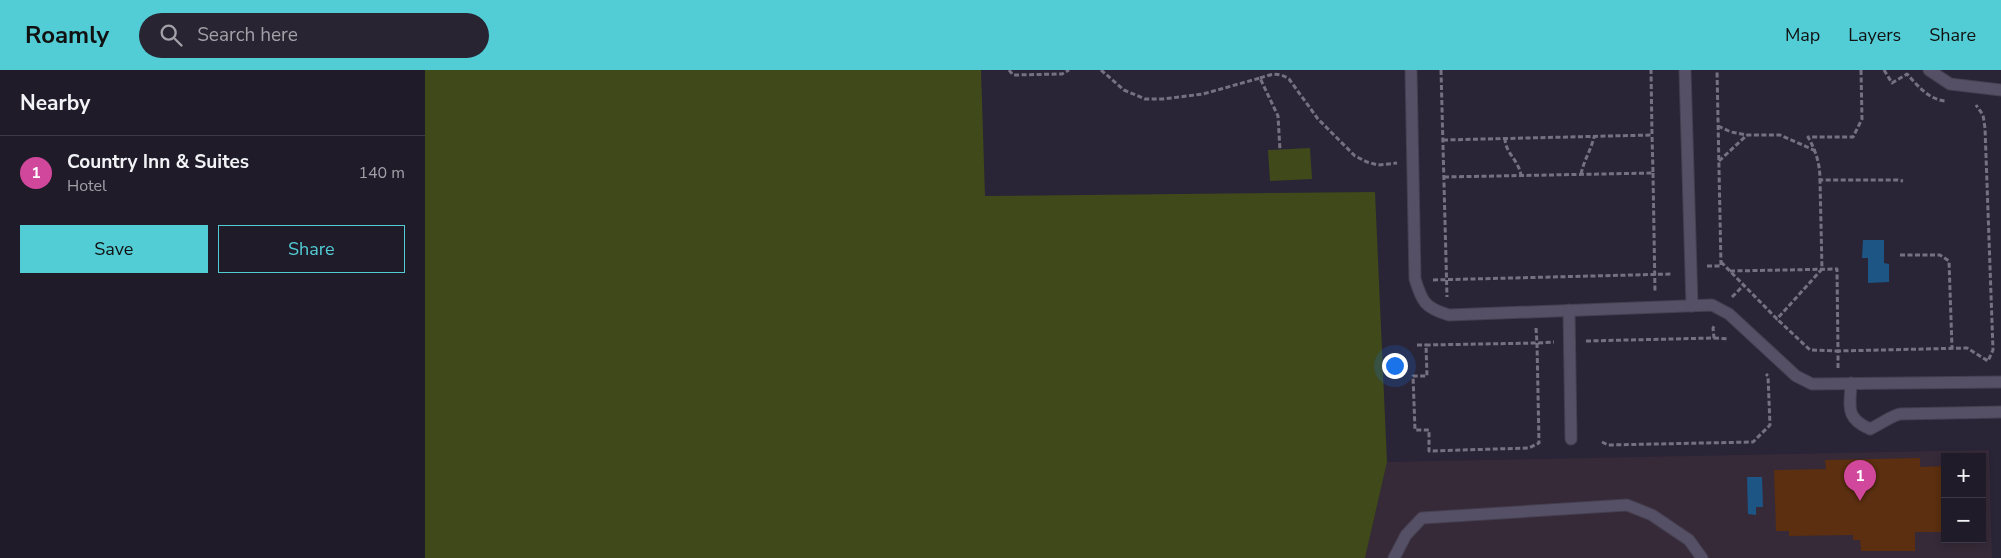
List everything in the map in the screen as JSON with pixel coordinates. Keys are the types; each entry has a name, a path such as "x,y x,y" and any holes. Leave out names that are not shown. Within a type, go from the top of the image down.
{"lane":[{"path":"1411,70 1415,280 1421,300 1435,311 1448,314 1712,305 1729,314 1796,376 1812,384 2001,382"},
{"path":"1685,70 1692,306"},
{"path":"1929,70 1949,84 2001,90"},
{"path":"1569,310 1571,439"},
{"path":"1851,383 1849,410 1856,423 1870,429 1883,424 1890,416 1900,414 2001,412"},
{"path":"1395,558 1406,535 1423,518 1627,505 1652,514 1689,540 1702,558"}],"path":[{"path":"1009,70 1013,75 1063,74 1069,70"},
{"path":"1101,70 1124,90 1145,99 1163,99 1203,94 1273,74 1283,75 1289,79 1319,119 1355,156 1378,165 1413,162"},
{"path":"1441,70 1448,314"},
{"path":"1651,70 1655,274"},
{"path":"1704,266 1721,266 1717,70"},
{"path":"1777,318 1822,269 1820,169 1816,152 1808,137 1853,137 1862,119 1861,70"},
{"path":"1884,70 1892,83 1907,74 1924,93 1938,101 1947,102"},
{"path":"1260,78 1278,116 1280,150"},
{"path":"1721,262 1810,350 1967,348 1988,361 1993,350 1985,128 1983,114 1980,109 1968,102"},
{"path":"1718,126 1731,132 1747,135 1780,135 1816,152"},
{"path":"1443,140 1652,135"},
{"path":"1719,161 1747,135"},
{"path":"1581,174 1584,161 1591,151 1594,137"},
{"path":"1505,138 1505,146 1519,165 1521,175"},
{"path":"1444,177 1653,172"},
{"path":"1820,180 1903,181"},
{"path":"1900,255 1940,255 1949,261 1951,348"},
{"path":"1730,271 1837,269 1838,351"},
{"path":"1415,280 1672,274"},
{"path":"1731,298 1744,285"},
{"path":"1426,345 1427,376 1413,376 1415,430 1429,430 1429,451 1529,448 1539,443 1535,311"},
{"path":"1713,338 1713,328 1715,325"},
{"path":"1585,341 1728,338 1735,344"},
{"path":"1417,345 1554,342"},
{"path":"1602,442 1608,445 1753,442 1770,425 1768,376 1762,370"}],"shaded area":[{"path":"1989,450 1992,558 1365,558 1387,462"}],"green space":[{"path":"425,70 981,70 985,196 1375,192 1387,462 1365,558 425,558"},
{"path":"1310,148 1312,179 1270,181 1268,150"}],"water":[{"path":"1863,240 1884,240 1884,263 1889,264 1889,282 1868,283 1868,258 1862,258"},
{"path":"1747,477 1762,477 1763,507 1756,507 1756,515 1748,514"}],"building":[{"path":"1920,458 1920,467 1941,466 1941,532 1915,532 1915,551 1861,551 1860,540 1853,540 1853,535 1789,536 1789,531 1776,531 1774,470 1826,469 1825,460"}],"place":[{"name":"Country Inn & Suites","path":"1860,501"}]}
